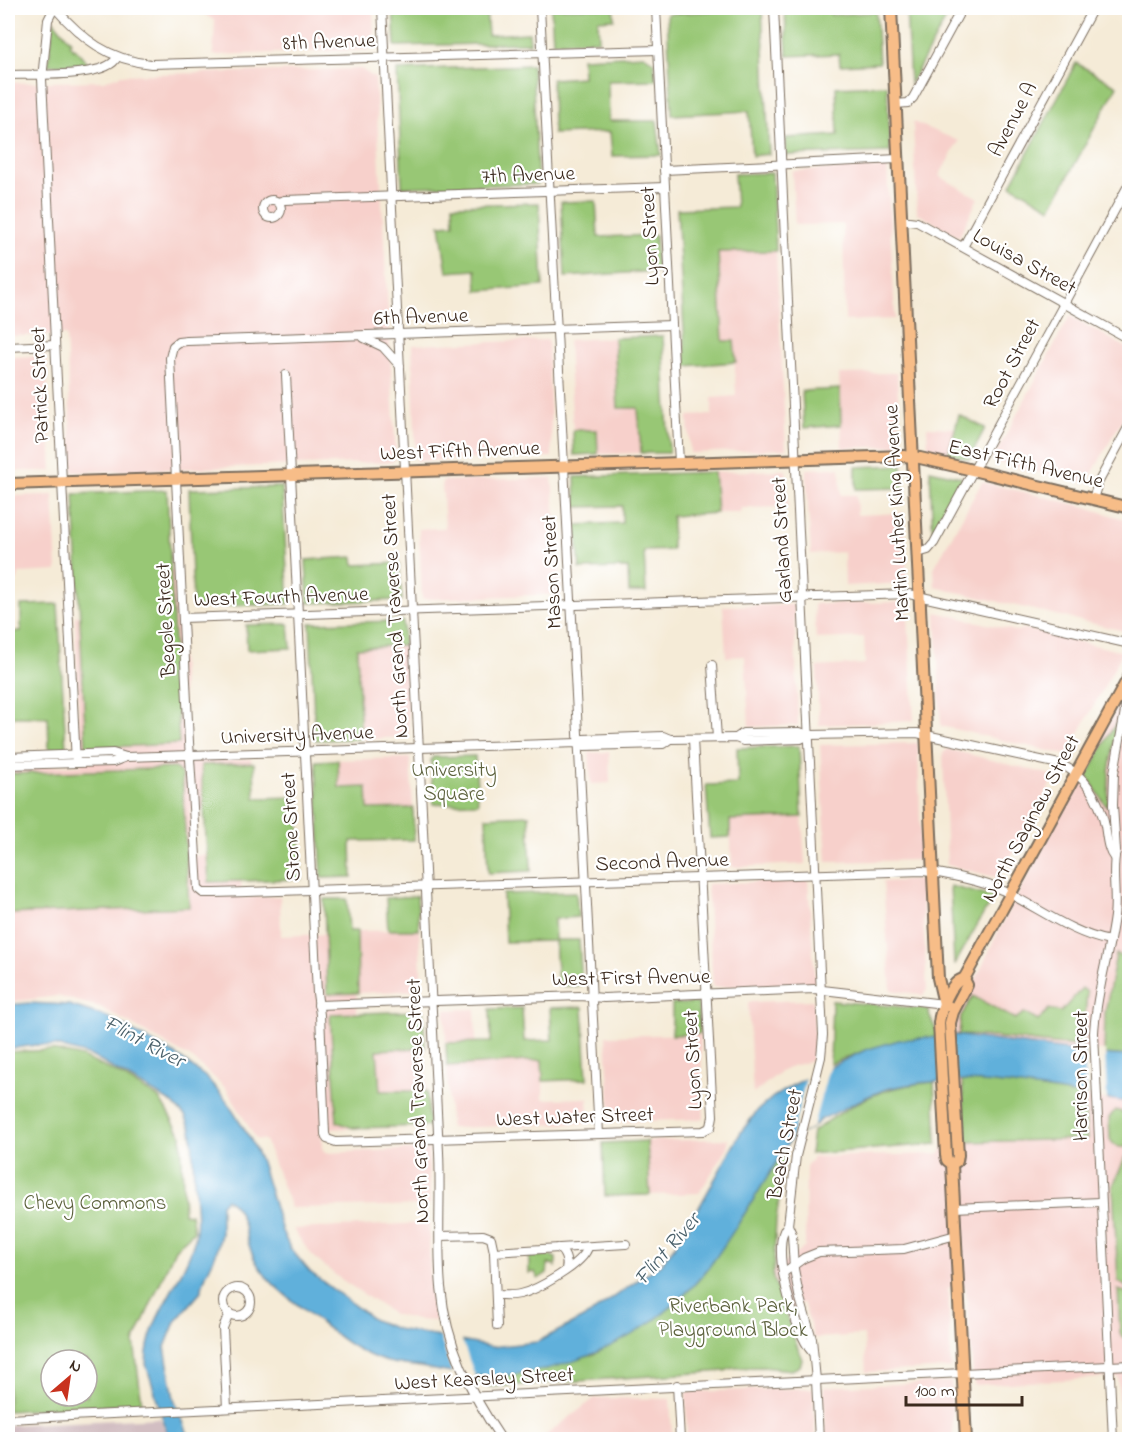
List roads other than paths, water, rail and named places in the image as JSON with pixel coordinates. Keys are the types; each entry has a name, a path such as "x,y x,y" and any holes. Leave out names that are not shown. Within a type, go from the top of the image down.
{"main road":[{"name":"Martin Luther King Avenue","path":"891,8 938,978 949,1007"},
{"name":"West Fifth Avenue","path":"8,484 913,457"},
{"name":"East Fifth Avenue","path":"913,457 1130,508"},
{"name":"North Saginaw Street","path":"949,1007 957,981 964,979 1128,678"},
{"path":"949,1007 940,1016 945,1032 950,1126 946,1158 952,1164 966,1440"}],"street":[{"name":"8th Avenue","path":"55,8 85,39 104,52 138,63 173,65 658,50"},
{"name":"Patrick Street","path":"55,8 48,18 42,74 75,759"},
{"name":"North Grand Traverse Street","path":"382,8 438,1139 441,1288 449,1330 464,1377 502,1440"},
{"name":"Mason Street","path":"540,8 599,1134"},
{"name":"Lyon Street","path":"656,8 679,463"},
{"name":"Garland Street","path":"774,8 821,990 823,1043 818,1071"},
{"path":"896,104 908,103 915,95 962,8"},
{"name":"Avenue A","path":"963,248 1093,8"},
{"path":"8,75 94,72 113,65 117,57"},
{"path":"664,170 898,159"},
{"name":"Root Street","path":"918,553 931,548 1130,182"},
{"name":"7th Avenue","path":"278,202 392,196 665,188"},
{"name":"Louisa Street","path":"901,220 914,221 1130,340"},
{"name":"6th Avenue","path":"173,346 183,341 672,325"},
{"path":"362,336 383,347 400,366"},
{"path":"8,347 55,345"},
{"name":"Begole Street","path":"173,346 170,358 175,479 197,882 201,891"},
{"name":"Stone Street","path":"286,375 325,1134"},
{"path":"1093,499 1098,483 1130,424"},
{"name":"West Fourth Avenue","path":"183,618 904,594 1130,644"},
{"path":"712,665 717,738"},
{"name":"Harrison Street","path":"1113,1440 1094,1047 1096,1008 1110,941 1116,893 1114,773 1128,694 1128,678"},
{"name":"University Avenue","path":"8,757 116,761 126,757 419,747 578,743 583,746 663,744 670,740 717,738 736,738 743,741 801,739 809,735 927,734 1059,765 1075,774 1087,785 1098,803 1109,851 1114,858"},
{"name":"Lyon Street","path":"693,739 714,1116 711,1127"},
{"name":"University Avenue","path":"8,765 75,759"},
{"name":"Second Avenue","path":"201,891 216,893 816,873 933,872 993,887 1088,936 1110,941"},
{"name":"West First Avenue","path":"318,1005 821,990 949,1007"},
{"name":"Beach Street","path":"812,1352 805,1343 794,1317 783,1273 782,1235 788,1226 792,1180 818,1071"},
{"name":"West Water Street","path":"325,1134 329,1140 336,1142 704,1131 711,1127"},
{"path":"954,1208 1101,1203"},
{"name":"Beach Street","path":"788,1226 792,1234 799,1295 812,1339 819,1440"},
{"path":"440,1236 486,1235 491,1240 494,1252 497,1326"},
{"path":"783,1273 807,1256 819,1252 896,1249 920,1246 956,1235"},
{"path":"494,1252 626,1244"},
{"path":"496,1295 524,1293 545,1283 585,1254 588,1247"},
{"path":"558,1248 566,1260 566,1269"},
{"path":"227,1408 223,1328 229,1313"},
{"name":"West Kearsley Street","path":"8,1419 677,1385 1130,1365"},
{"path":"677,1385 680,1440"}],"water":[{"name":"Flint River","path":"29,1003 69,1005 107,1017 176,1055 207,1078 226,1100 251,1140 261,1162 282,1231 290,1248 310,1272 374,1320 397,1329 492,1347 537,1342 589,1315 662,1263 687,1229 741,1132 758,1110 773,1097 793,1085 865,1050 899,1040 955,1035 1129,1056 1130,1102 1011,1084 951,1081 891,1088 873,1094 820,1120 813,1127 790,1140 718,1255 692,1287 672,1306 625,1339 599,1351 572,1362 516,1374 471,1375 386,1362 349,1344 278,1289 264,1274 254,1258 241,1217 233,1204 226,1199 221,1204 221,1234 216,1254 200,1293 175,1322 165,1347 174,1399 190,1439 169,1439 146,1364 152,1331 187,1260 195,1237 196,1212 191,1129 185,1116 171,1102 91,1056 56,1046 36,1045 8,1049 8,1005"}],"park label":[{"name":"University Square","path":"454,781"},
{"name":"Chevy Commons","path":"95,1202"},
{"name":"Riverbank Park, Playground Block","path":"733,1317"}]}
